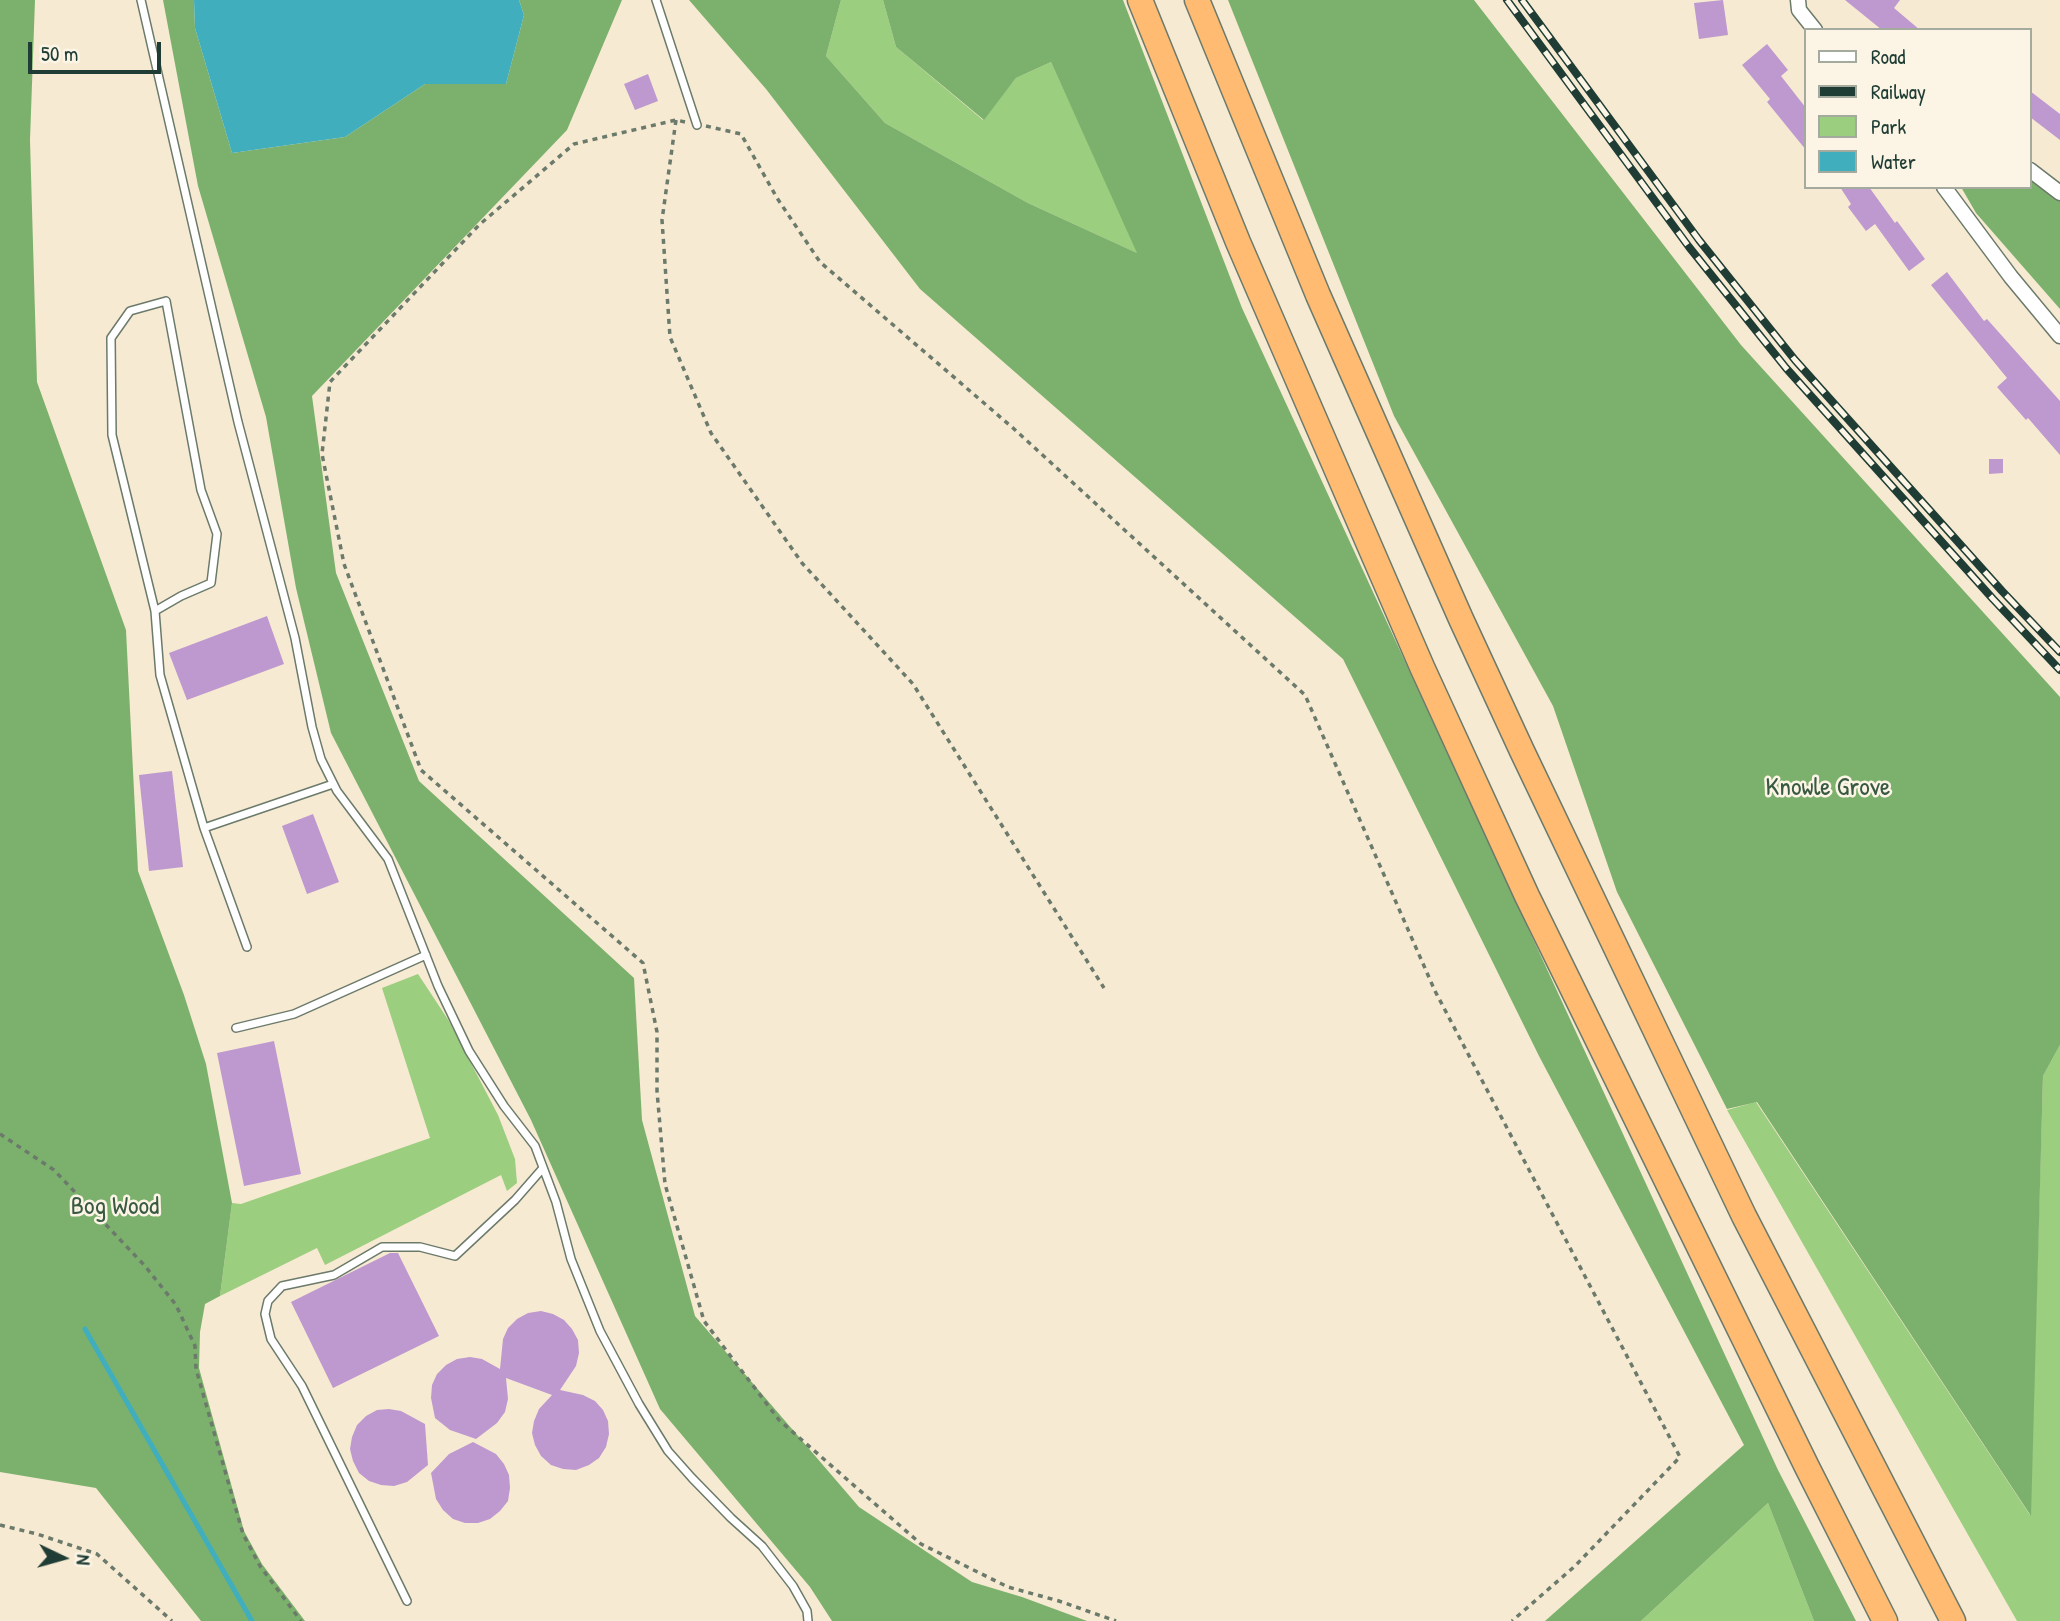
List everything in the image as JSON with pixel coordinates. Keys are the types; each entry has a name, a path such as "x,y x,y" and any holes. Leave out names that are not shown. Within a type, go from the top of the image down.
{"highway":[{"path":"1140,0 1238,242 1427,679 1539,920 1885,1621"},
{"path":"1197,0 1318,295 1522,751 1744,1216 1953,1621"}],"street":[{"path":"1798,0 1799,10 1813,28"},
{"path":"2032,172 2060,193"},
{"path":"1945,189 2011,277 2060,336"}],"lane":[{"path":"141,0 238,422 295,638 321,759 337,792 388,859 426,955 469,1051 535,1146 571,1259 600,1331 639,1404 668,1451 691,1478 762,1546 793,1586 807,1611 808,1621"},
{"path":"656,0 697,125"},
{"path":"155,611 211,583 217,534 201,490 166,301 130,311 111,338 112,435 155,611 160,675 204,828 247,947"},
{"path":"204,828 333,785"},
{"path":"236,1028 295,1014 426,955"},
{"path":"407,1601 302,1386 271,1339 265,1314 268,1301 282,1286 334,1275 382,1247 420,1247 455,1256 515,1200 543,1168"}],"path":[{"path":"676,120 662,220 670,337 711,433 802,563 913,684 1104,988"},
{"path":"1116,1621 1009,1587 921,1544 779,1420 704,1321 665,1184 657,1091 657,1032 643,963 421,771 344,564 322,454 330,382 479,225 574,144 676,120 741,134 777,198 820,262 1013,428 1305,695 1435,990 1680,1457 1575,1566 1512,1621"},
{"path":"0,1134 54,1170 145,1266 176,1305 195,1346 196,1369 243,1534 260,1566 301,1621"},
{"path":"0,1525 97,1554 172,1621"}],"green space":[{"name":"Bog Wood","path":"0,0 35,0 30,140 37,382 126,630 138,871 184,995 206,1064 232,1203 220,1296 205,1304 200,1332 199,1368 244,1531 262,1564 305,1621 201,1621 96,1488 0,1472"},
{"path":"163,0 194,0 195,28 232,153 345,137 425,84 506,84 524,15 519,0 622,0 567,130 312,396 336,573 419,781 634,978 642,1120 695,1316 859,1507 972,1582 1087,1621 832,1621 810,1587 660,1409 531,1120 331,733 296,588 266,417 198,186"},
{"path":"689,0 841,0 826,56 885,123 1028,203 1137,253 1051,62 1016,78 984,120 896,47 883,0 1123,0 1242,308 1778,1470 1856,1621 1814,1621 1768,1503 1641,1621 1545,1621 1744,1445 1539,1056 1343,659 920,289 766,89"},
{"path":"841,0 883,0 896,47 983,120 1016,78 1051,62 1139,254 1028,203 885,123 826,56"},
{"name":"Knowle Grove","path":"1228,0 1474,0 1741,345 2060,697 2060,1045 2043,1076 2031,1516 1757,1102 1727,1109 1617,892 1553,706 1394,416"},
{"path":"2032,181 2060,199 2060,309 1976,213 1962,189 2032,189"},
{"path":"418,974 449,1021 498,1115 515,1159 517,1183 507,1191 501,1175 325,1265 317,1248 220,1296 232,1203 241,1204 430,1138 382,988"},
{"path":"2060,1045 2060,1621 2017,1621 1727,1110 1756,1102 2030,1515 2043,1076"},
{"path":"1768,1503 1814,1621 1641,1621"}],"water":[{"path":"194,0 519,0 524,15 506,84 425,84 345,137 232,153 195,28"}],"building":[{"path":"1723,0 1728,35 1699,39 1694,3"},
{"path":"1845,0 1900,0 1894,8 1918,28 1880,28"},
{"path":"1767,44 1788,70 1781,76 1804,105 1804,148 1767,102 1770,99 1742,65"},
{"path":"648,74 658,101 635,110 624,84"},
{"path":"2032,93 2060,114 2060,140 2032,119"},
{"path":"1841,189 1870,189 1925,259 1909,271 1875,224 1866,231 1848,207 1851,204"},
{"path":"1947,272 1984,321 1987,319 2060,401 2060,455 1997,387 2007,378 1931,285"},
{"path":"1989,459 2003,459 2003,473 1989,474"},
{"path":"267,616 284,664 187,700 169,653"},
{"path":"172,771 183,867 149,871 139,775"},
{"path":"313,814 339,882 307,894 282,826"},
{"path":"274,1041 301,1174 244,1186 217,1053"},
{"path":"390,1253 398,1253 439,1336 333,1388 291,1302"},
{"path":"541,1311 564,1320 578,1340 576,1366 560,1390 583,1395 595,1401 608,1421 606,1447 599,1458 576,1470 551,1465 541,1456 535,1445 532,1433 534,1421 539,1409 552,1395 506,1378 508,1399 505,1412 497,1423 476,1439 450,1430 435,1418 431,1398 432,1385 437,1374 457,1359 470,1357 482,1359 500,1369 503,1339 508,1328 528,1313"},
{"path":"377,1410 401,1411 425,1424 428,1465 407,1482 394,1486 369,1481 359,1473 350,1449 357,1425"},
{"path":"473,1442 496,1454 509,1475 510,1488 508,1501 490,1519 465,1523 453,1519 443,1510 436,1499 431,1473 449,1454"}],"waterway":[{"path":"85,1329 252,1621"}],"railway":[{"path":"1507,0 1689,247 1786,368 2060,670"},
{"path":"1522,0 1699,240 1795,360 2060,652"}]}
